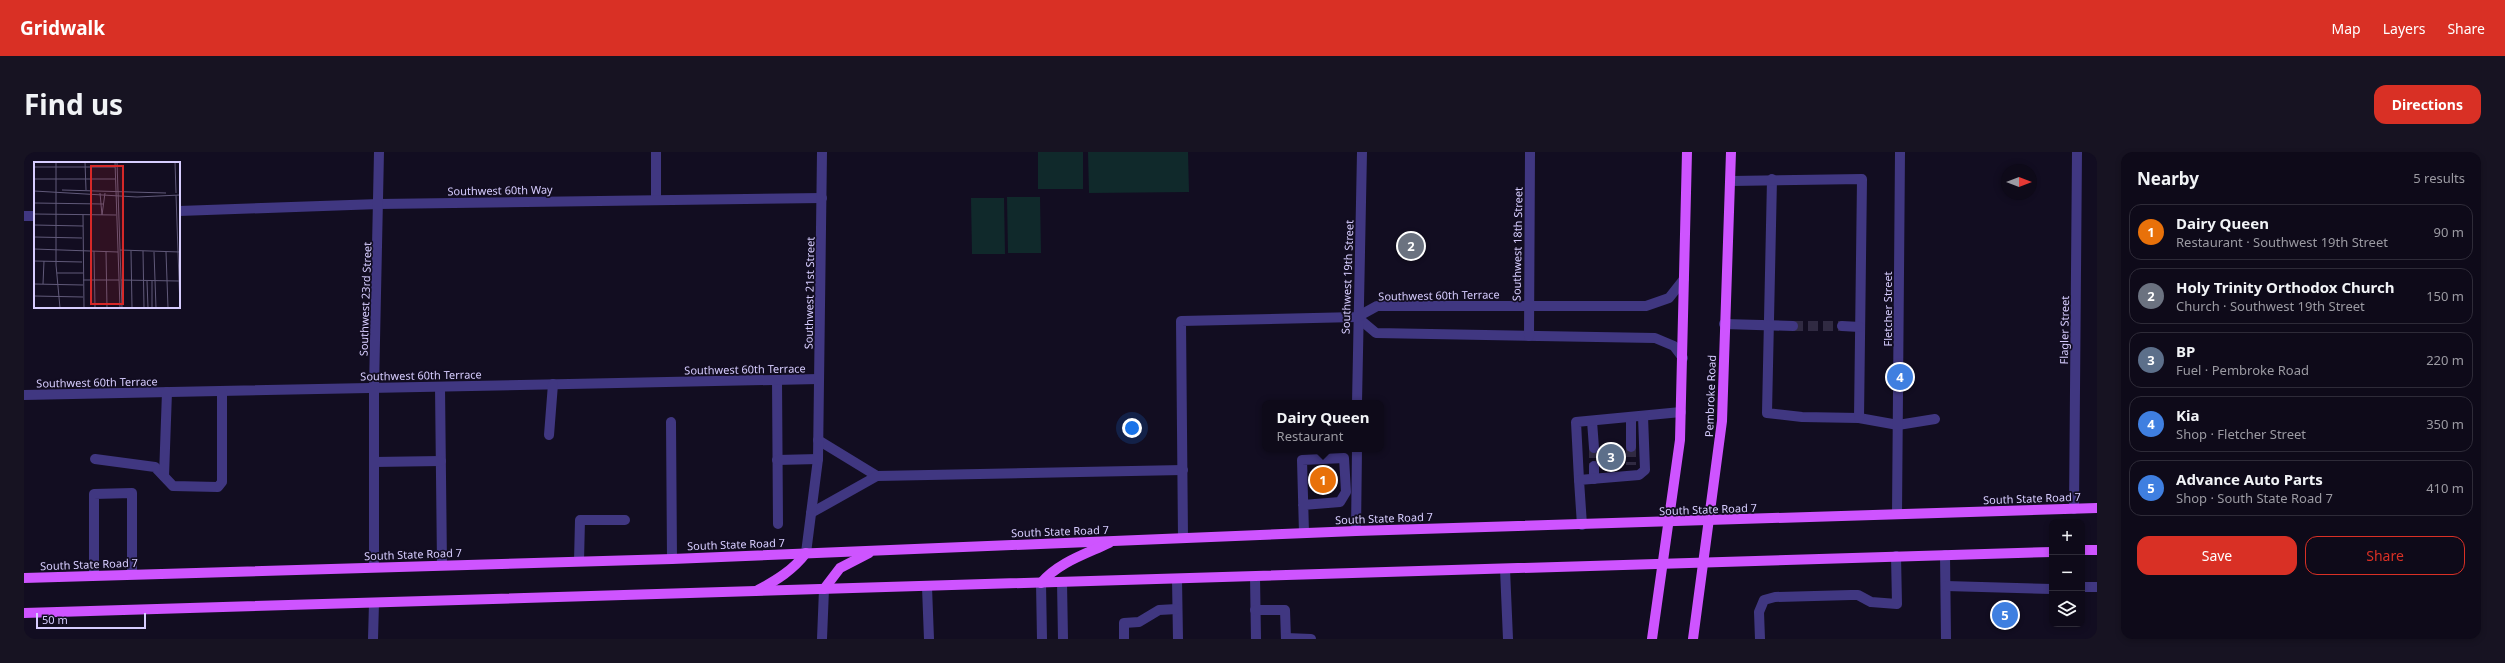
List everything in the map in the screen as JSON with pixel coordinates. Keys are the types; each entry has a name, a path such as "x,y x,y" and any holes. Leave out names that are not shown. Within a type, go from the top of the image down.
{"main road":[{"path":"1652,639 1669,522 1682,412 1687,152"},
{"name":"Pembroke Road","path":"1694,639 1722,420 1724,324 1731,152"},
{"name":"South State Road 7","path":"24,578 672,558 1356,531 2097,508"},
{"path":"1042,582 1051,572 1064,564 1113,541"},
{"path":"824,589 840,568 874,550"},
{"path":"2085,550 2097,550"},
{"path":"24,613 927,587 1042,582 1255,577 1663,562 2049,552"},
{"path":"756,591 788,572 798,564 806,553"}],"street":[{"name":"Southwest 23rd Street","path":"374,567 374,388 379,152"},
{"path":"656,152 656,200"},
{"name":"Southwest 21st Street","path":"806,553 818,459 822,152"},
{"name":"Southwest 19th Street","path":"1357,400 1357,317 1362,152"},
{"name":"Southwest 18th Street","path":"1529,336 1530,152"},
{"name":"Fletcher Street","path":"1897,514 1900,152"},
{"name":"Flagler Street","path":"2074,509 2077,152"},
{"path":"1772,179 1767,326 1767,413 1802,417 1858,418 1898,424 1935,419"},
{"path":"1731,181 1772,179 1862,179 1858,418"},
{"name":"Southwest 60th Way","path":"180,211 379,204 822,198"},
{"name":"Southwest 60th Terrace","path":"1357,317 1377,306 1646,306 1669,298 1684,279"},
{"path":"1183,538 1181,321 1357,317 1376,333 1655,338 1674,346 1683,358"},
{"path":"1724,324 1792,326"},
{"path":"1842,326 1860,327"},
{"name":"Southwest 60th Terrace","path":"24,395 819,379"},
{"path":"777,380 778,524"},
{"path":"549,435 553,384"},
{"path":"440,387 442,565"},
{"path":"95,459 155,467 173,486 218,487 222,482 222,391"},
{"path":"164,476 167,392"},
{"path":"1582,525 1576,422 1682,412"},
{"path":"1579,480 1639,475 1645,470 1644,416"},
{"path":"1631,417 1631,447"},
{"path":"1592,421 1594,448"},
{"path":"671,422 672,558"},
{"path":"818,440 877,476"},
{"path":"1356,452 1356,531"},
{"path":"1303,505 1340,502 1346,492 1344,458 1302,460 1303,505 1304,533"},
{"path":"778,460 818,459"},
{"path":"374,462 441,461"},
{"path":"1631,465 1632,476"},
{"path":"1594,466 1594,479"},
{"path":"811,512 877,476 1183,470"},
{"path":"1345,471 1356,471"},
{"path":"94,575 94,494 132,493 132,574"},
{"path":"579,561 580,520 625,520"},
{"path":"1945,555 1946,639"},
{"path":"1760,639 1759,612 1764,600 1775,597 1851,595 1871,602 1898,604 1896,556"},
{"path":"1505,569 1508,639"},
{"path":"1255,577 1256,639"},
{"path":"1177,579 1178,639"},
{"path":"1042,582 1042,639"},
{"path":"1062,582 1063,639"},
{"path":"1946,586 2049,589"},
{"path":"927,587 929,639"},
{"path":"2085,587 2097,587"},
{"path":"822,639 824,589"},
{"path":"373,639 374,603"},
{"path":"1124,639 1124,623 1139,622 1159,610 1177,609"},
{"path":"1255,610 1285,610 1286,639 1311,639"}],"green space":[{"path":"1038,152 1083,152 1083,189 1038,189"},
{"path":"1088,152 1188,152 1189,192 1089,193"},
{"path":"1007,197 1040,197 1041,253 1008,253"},
{"path":"971,198 1004,198 1005,254 972,254"}],"tunnel":[{"path":"1793,326 1842,326"},
{"path":"1631,447 1631,465"},
{"path":"1594,448 1594,466"}],"place":[{"name":"Holy Trinity Orthodox Church","path":"1411,246"},
{"name":"Kia","path":"1900,377"},
{"name":"BP","path":"1611,457"},
{"name":"Dairy Queen","path":"1323,480"},
{"name":"Advance Auto Parts","path":"2005,615"}]}
